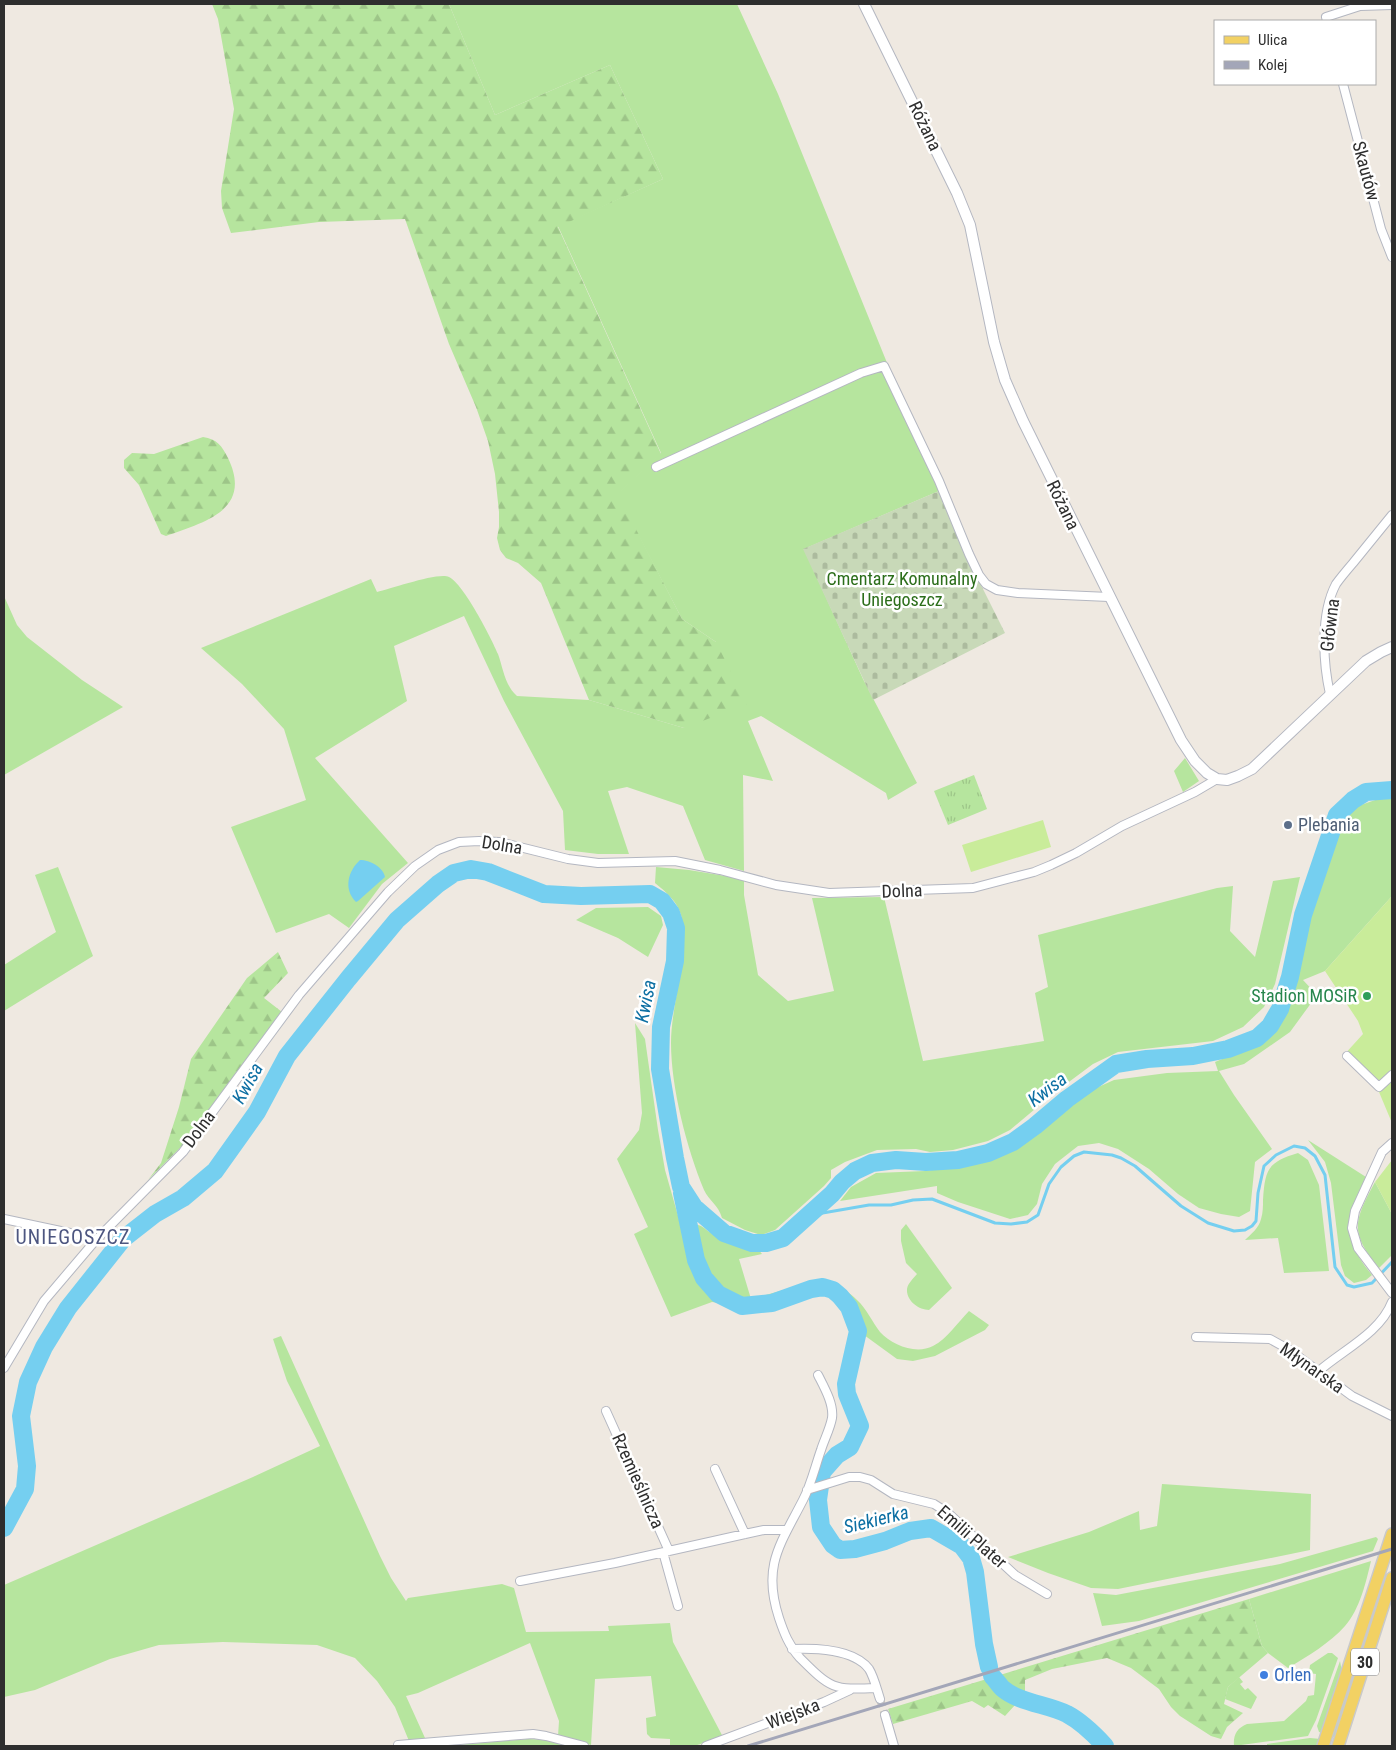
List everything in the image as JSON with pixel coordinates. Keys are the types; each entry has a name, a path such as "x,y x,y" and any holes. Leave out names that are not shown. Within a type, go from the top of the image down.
{"main road":[{"name":"30","path":"1323,1746 1392,1534"},
{"name":"30","path":"1338,1746 1392,1578"}],"street":[{"name":"Różana","path":"864,4 957,194 970,226 994,342 1005,380 1022,421 1181,740 1207,774 1217,779"},
{"path":"1327,20 1326,17 1360,6 1392,5"},
{"name":"Skautów","path":"1343,85 1381,229 1392,257"},
{"path":"656,467 861,373 884,366 939,481 979,575 986,584 997,590 1018,593 1109,597"},
{"name":"Główna","path":"1330,694 1325,656 1325,635 1329,603 1337,582 1392,515"},
{"path":"1217,779 1227,780 1252,769 1366,661 1392,647"},
{"name":"Dolna","path":"4,1368 44,1301 95,1242 183,1152 299,995 382,899 409,871 438,850 459,842 479,840 499,842 568,859 598,863 675,861 720,870 776,885 829,893 973,888 1034,872 1051,865 1076,853 1122,826 1195,792 1217,779"},
{"path":"1346,1056 1379,1087 1392,1075"},
{"path":"1392,1143 1382,1152 1355,1211 1352,1228 1358,1248 1392,1293"},
{"path":"4,1219 70,1233 95,1242"},
{"path":"1319,1371 1377,1325 1386,1315 1392,1302"},
{"name":"Młynarska","path":"1196,1337 1270,1340 1288,1349 1352,1396 1392,1416"},
{"path":"818,1375 828,1397 832,1416 811,1490 786,1530 773,1563 771,1583 776,1608 792,1649 826,1683 838,1688 876,1688"},
{"name":"Rzemieślnicza","path":"606,1412 666,1552 678,1606"},
{"path":"714,1469 745,1534"},
{"name":"Emilii Plater","path":"811,1490 849,1477 860,1476 871,1480 893,1494 934,1504 948,1513 1015,1575 1047,1594"},
{"name":"Rzemieślnicza","path":"520,1580 666,1552 764,1530 786,1530"},
{"path":"792,1649 806,1648 833,1651 862,1662 869,1670 880,1698"},
{"name":"Wiejska","path":"706,1746 824,1702 851,1689"},
{"path":"884,1715 894,1746"},
{"path":"398,1746 533,1734 584,1746"}],"green space":[{"path":"212,4 449,4 495,115 610,65 663,179 558,227 661,454 618,494 682,619 716,642 747,704 684,728 589,700 541,583 518,563 506,558 500,550 497,538 499,512 495,474 488,441 476,407 449,344 405,219 319,222 231,233 222,208 221,191 234,109 218,19"},
{"path":"449,4 737,4 778,94 939,491 804,549 863,679 917,783 888,800 886,793 761,716 748,721 773,781 743,775 744,871 705,860 683,806 627,787 608,791 629,854 598,854 565,850 563,811 504,701 464,616 394,646 407,701 315,758 408,863 382,884 349,928 329,914 276,933 231,827 306,800 284,729 242,684 201,648 371,579 377,592 443,576 455,581 469,600 490,636 507,682 517,696 589,700 684,728 716,642 682,619 617,494 661,453 558,226 663,179 610,65 495,115"},
{"path":"203,437 212,439 218,444 228,458 234,476 234,490 230,502 209,519 166,536 161,534 139,485 124,468 124,460 132,453 154,454"},
{"name":"Cmentarz Komunalny Uniegoszcz","path":"939,491 969,561 1005,633 873,700 803,549"},
{"path":"4,596 17,625 27,637 82,680 123,707 4,775"},
{"path":"1185,758 1199,781 1183,792 1174,771"},
{"path":"974,775 987,809 948,825 934,791"},
{"path":"1378,799 1392,799 1392,896 1325,971 1303,980 1317,995 1290,1032 1244,1064 1219,1071 1272,1149 1255,1162 1250,1211 1239,1217 1199,1208 1178,1194 1149,1169 1118,1149 1099,1143 1078,1146 1055,1164 1042,1184 1037,1204 1028,1215 1010,1219 937,1193 937,1186 840,1201 851,1187 876,1173 925,1171 954,1167 1006,1154 1043,1127 1076,1097 1114,1080 1167,1073 1218,1071 1215,1062 1263,1040 1282,1020 1307,928 1345,817 1358,806"},
{"path":"1043,820 1051,847 971,872 962,845"},
{"path":"58,867 93,956 4,1011 4,965 56,932 35,875"},
{"path":"656,867 744,879 744,895 758,975 788,1001 834,991 812,898 884,897 923,1061 1044,1041 1035,993 1048,987 1038,935 1217,888 1233,886 1230,931 1255,957 1273,881 1300,877 1275,984 1264,1007 1243,1027 1213,1041 1118,1052 1093,1064 1054,1093 1010,1130 988,1141 953,1150 930,1152 916,1149 877,1150 845,1162 831,1170 831,1178 824,1186 775,1230 761,1235 745,1230 722,1218 718,1209 704,1190 686,1137 677,1098 671,1043 682,961 683,929 677,905 655,883"},
{"name":"Stadion MOSiR","path":"1392,896 1392,1123 1379,1092 1343,1056 1363,1034 1358,1021 1325,971"},
{"path":"648,907 661,916 663,925 648,957 618,938 576,920 596,908"},
{"path":"278,952 288,973 264,998 282,1012 182,1146 148,1180 161,1163 179,1107 191,1059 247,978"},
{"path":"635,1023 645,1039 665,1170 692,1265 702,1287 720,1303 712,1302 671,1317 634,1234 648,1227 617,1159 639,1130 642,1113"},
{"path":"1308,1140 1366,1177 1354,1205 1350,1228 1354,1249 1372,1275 1366,1280 1354,1283 1345,1276 1341,1265 1331,1183 1325,1162"},
{"path":"1298,1153 1308,1160 1319,1185 1329,1271 1284,1273 1278,1238 1245,1240 1260,1222 1263,1212 1265,1181 1270,1168 1280,1160"},
{"path":"1392,1160 1392,1214 1375,1182"},
{"path":"1375,1182 1392,1214 1392,1255 1379,1268 1363,1245 1358,1226 1359,1217"},
{"path":"906,1224 952,1288 929,1310 914,1304 907,1293 908,1285 917,1274 906,1263 901,1241 901,1230"},
{"path":"698,1225 732,1244 756,1247 762,1254 739,1259 751,1299 791,1288 774,1297 756,1303 744,1302 723,1292 714,1283 701,1262 692,1228"},
{"path":"828,1281 851,1294 864,1307 885,1337 898,1345 912,1349 926,1349 938,1343 948,1335 969,1311 989,1325 985,1330 935,1356 913,1361 897,1359 864,1335 858,1316 840,1289"},
{"path":"281,1336 380,1556 406,1601 408,1598 502,1584 514,1588 526,1632 609,1631 608,1626 670,1623 673,1642 723,1737 694,1746 670,1746 670,1739 651,1738 647,1734 646,1718 656,1716 651,1676 595,1679 591,1745 558,1736 559,1721 530,1643 418,1693 406,1696 425,1738 409,1741 395,1707 377,1681 355,1658 317,1645 223,1642 159,1645 110,1659 35,1690 4,1697 4,1585 320,1446 287,1381 273,1339"},
{"path":"1162,1484 1311,1494 1310,1550 1118,1589 1091,1588 1008,1557 1089,1532 1139,1511 1140,1530 1157,1526"},
{"path":"1376,1537 1378,1539 1373,1551 1139,1621 1102,1626 1093,1593 1116,1595 1280,1564"},
{"path":"1371,1561 1362,1595 1355,1612 1345,1626 1326,1644 1288,1668 1262,1646 1249,1599"},
{"path":"1249,1599 1262,1646 1268,1653 1228,1687 1224,1704 1243,1713 1227,1727 1221,1739 1211,1736 1180,1716 1171,1707 1159,1689 1131,1668 1107,1658 1052,1669 1025,1680 1025,1694 1005,1716 988,1705 984,1708 972,1701 893,1724 888,1709"},
{"path":"1373,1608 1377,1610 1336,1738 1332,1736"},
{"path":"1328,1653 1332,1653 1338,1658 1316,1720 1308,1736 1234,1746 1236,1732 1247,1724 1284,1721 1306,1701 1308,1696 1314,1695 1316,1674 1309,1673 1310,1665"},
{"path":"1340,1661 1342,1672 1323,1733 1319,1732 1317,1726"},
{"path":"1239,1677 1243,1682 1240,1684 1245,1690 1248,1688 1257,1697 1251,1709 1225,1699 1228,1687"},
{"path":"1310,1738 1321,1739 1319,1746 1267,1746 1267,1744"},
{"path":"528,1739 547,1740 567,1746 447,1746"}],"water":[{"path":"360,860 376,865 382,870 385,877 356,902 349,892 348,886 352,869"}],"waterway":[{"name":"Kwisa","path":"4,1528 25,1489 27,1466 21,1416 28,1382 44,1347 68,1308 123,1239 155,1214 183,1198 215,1171 257,1112 287,1056 348,979 397,920 438,884 454,873 471,869 488,872 544,894 581,896 650,894 662,901 671,913 676,928 675,961 661,1027 660,1069 681,1187 694,1207 724,1233 752,1243 766,1243 783,1238 855,1171 872,1163 896,1160 926,1162 958,1160 988,1153 1013,1142 1067,1099 1116,1064 1147,1059 1193,1056 1228,1049 1257,1038 1270,1026 1280,1009 1290,977 1303,915 1337,815 1353,800 1366,792 1392,790"},
{"path":"811,1215 869,1205 891,1205 913,1200 932,1199 995,1223 1027,1222 1038,1215 1049,1184 1061,1167 1074,1156 1084,1152 1112,1155 1121,1158 1135,1166 1181,1206 1208,1223 1234,1231 1245,1230 1256,1221 1258,1193 1264,1166 1276,1155 1294,1146 1305,1148 1315,1156 1325,1175 1335,1267 1347,1285 1354,1287 1372,1283 1392,1262"},
{"name":"Siekierka","path":"682,1193 696,1260 704,1278 718,1294 742,1306 772,1303 811,1289 823,1287 833,1290 849,1307 858,1331 846,1384 847,1394 860,1426 850,1447 837,1455 822,1472 818,1500 821,1527 833,1545 840,1550 855,1549 885,1541 910,1531 931,1528 962,1546 971,1558 975,1572 984,1644 989,1667"},
{"name":"Siekierka","path":"992,1676 1009,1693 1072,1717 1088,1728 1105,1746"}],"tunnel":[{"path":"880,1699 885,1715"}],"railway":[{"path":"748,1746 1392,1549"}],"place":[{"name":"Plebania","path":"1288,825"},
{"name":"Stadion MOSiR","path":"1367,996"},
{"name":"Orlen","path":"1264,1675"}],"district":[{"name":"UNIEGOSZCZ","path":"73,1237"}]}
